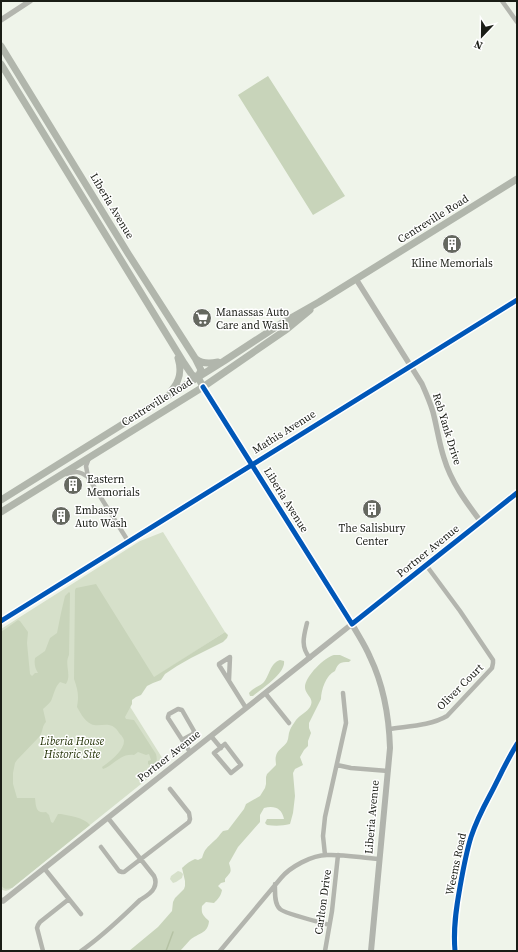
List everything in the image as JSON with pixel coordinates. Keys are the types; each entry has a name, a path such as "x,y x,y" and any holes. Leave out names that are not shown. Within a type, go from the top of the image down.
{"highway":[{"name":"Liberia Avenue","path":"1,46 129,255 195,358 201,370 198,377"},
{"name":"Liberia Avenue","path":"1,64 175,349 192,375 198,377 203,386"},
{"name":"Centreville Road","path":"1,500 224,361 282,322 319,302 517,179"},
{"name":"Centreville Road","path":"1,512 203,386 287,329 319,302"},
{"path":"168,395 177,384 181,370 175,349"},
{"path":"195,358 198,361 207,364 224,361"}],"main road":[{"name":"Liberia Avenue","path":"203,386 352,624 370,656 385,697 390,748 370,951"}],"street":[{"path":"1,20 30,1"},
{"path":"502,1 517,22"},
{"name":"Reb Yank Drive","path":"356,279 422,384 430,403 442,451 451,476 461,495 481,522"},
{"name":"Mathis Avenue","path":"1,621 517,300"},
{"path":"88,478 86,466 90,457"},
{"path":"58,477 76,472 83,474 88,478 128,541"},
{"name":"Portner Avenue","path":"2,900 108,818 517,493"},
{"name":"Oliver Court","path":"389,729 429,723 443,718 493,666 493,660 460,611 426,565"},
{"path":"307,623 303,645 304,650 310,658"},
{"path":"229,680 230,657 219,665 246,708"},
{"path":"265,693 289,722"},
{"path":"325,855 325,817 346,723 343,693"},
{"path":"182,740 194,732 182,710 179,709 169,714 168,717 182,740 190,752"},
{"path":"211,736 221,748"},
{"path":"225,744 241,765 231,773 214,753 221,748 225,744"},
{"name":"Weems Road","path":"455,951 454,934 456,910 471,837 510,755 517,744"},
{"path":"337,765 351,768 388,771"},
{"path":"100,847 119,871 124,872 183,826 190,819 189,813 170,789"},
{"path":"81,951 112,927 151,892 156,883 155,879 108,818"},
{"path":"220,951 275,884 292,868 301,863 325,855 379,859"},
{"name":"Carlton Drive","path":"325,951 332,911 338,855"},
{"path":"44,868 81,914"},
{"path":"275,884 276,902 280,909 288,913 329,925"},
{"path":"43,951 37,928 38,924 69,899"}],"green space":[{"path":"268,76 345,196 313,215 238,95"},
{"name":"Liberia House Historic Site","path":"163,532 225,632 124,697 166,764 9,890 3,890 1,889 1,629 140,541"},
{"path":"96,584 154,677 225,632 228,635 223,642 177,666 165,674 161,680 147,686 141,695 132,700 132,704 125,717 126,719 134,720 156,754 156,764 153,766 148,764 148,761 151,760 149,754 146,755 138,752 134,755 121,757 103,769 102,767 122,749 124,739 112,726 91,724 83,717 77,707 78,693 74,679 75,590 76,588"},
{"path":"69,592 69,655 67,662 68,680 66,684 60,682 58,684 51,701 43,709 46,722 42,732 15,763 13,784 17,798 35,798 38,810 40,812 46,812 49,815 51,822 53,823 58,814 61,814 80,819 90,825 12,888 6,889 1,885 1,632 18,620 20,621 28,632 27,643 30,674 32,676 35,673 38,673 35,666 35,658 45,651 50,638 57,633 65,596"},
{"path":"334,655 340,655 351,660 349,662 343,662 337,666 335,671 327,679 323,687 321,699 309,723 311,733 308,746 300,757 303,765 295,769 293,773 295,796 290,824 278,826 267,825 265,823 267,819 284,819 283,815 277,808 264,808 260,815 260,822 238,847 229,863 230,872 225,879 225,882 218,886 222,890 221,894 214,903 206,902 202,906 203,914 209,921 207,928 205,931 190,940 181,950 129,951 158,927 172,911 175,898 185,886 182,868 195,859 198,860 202,858 206,848 223,831 228,830 244,809 246,804 260,796 265,788 267,774 276,765 277,754 287,742 291,728 296,720 310,707 311,699 305,688 308,678 321,663"},
{"path":"280,660 284,661 284,666 277,676 253,696 250,696 249,693 263,683 274,664"},
{"path":"178,871 183,874 182,878 173,883 170,879 171,876"}],"waterway":[{"path":"166,951 173,932"}],"cycle path":[{"path":"1,621 517,300"},
{"path":"203,387 352,624 517,493"},
{"path":"455,951 454,935 456,911 463,868 471,837 482,810 517,744"}],"place":[{"name":"Kline Memorials","path":"452,244"},
{"name":"Manassas Auto Care and Wash","path":"202,318"},
{"name":"Eastern Memorials","path":"73,485"},
{"name":"The Salisbury Center","path":"372,509"},
{"name":"Embassy Auto Wash","path":"61,516"}]}
